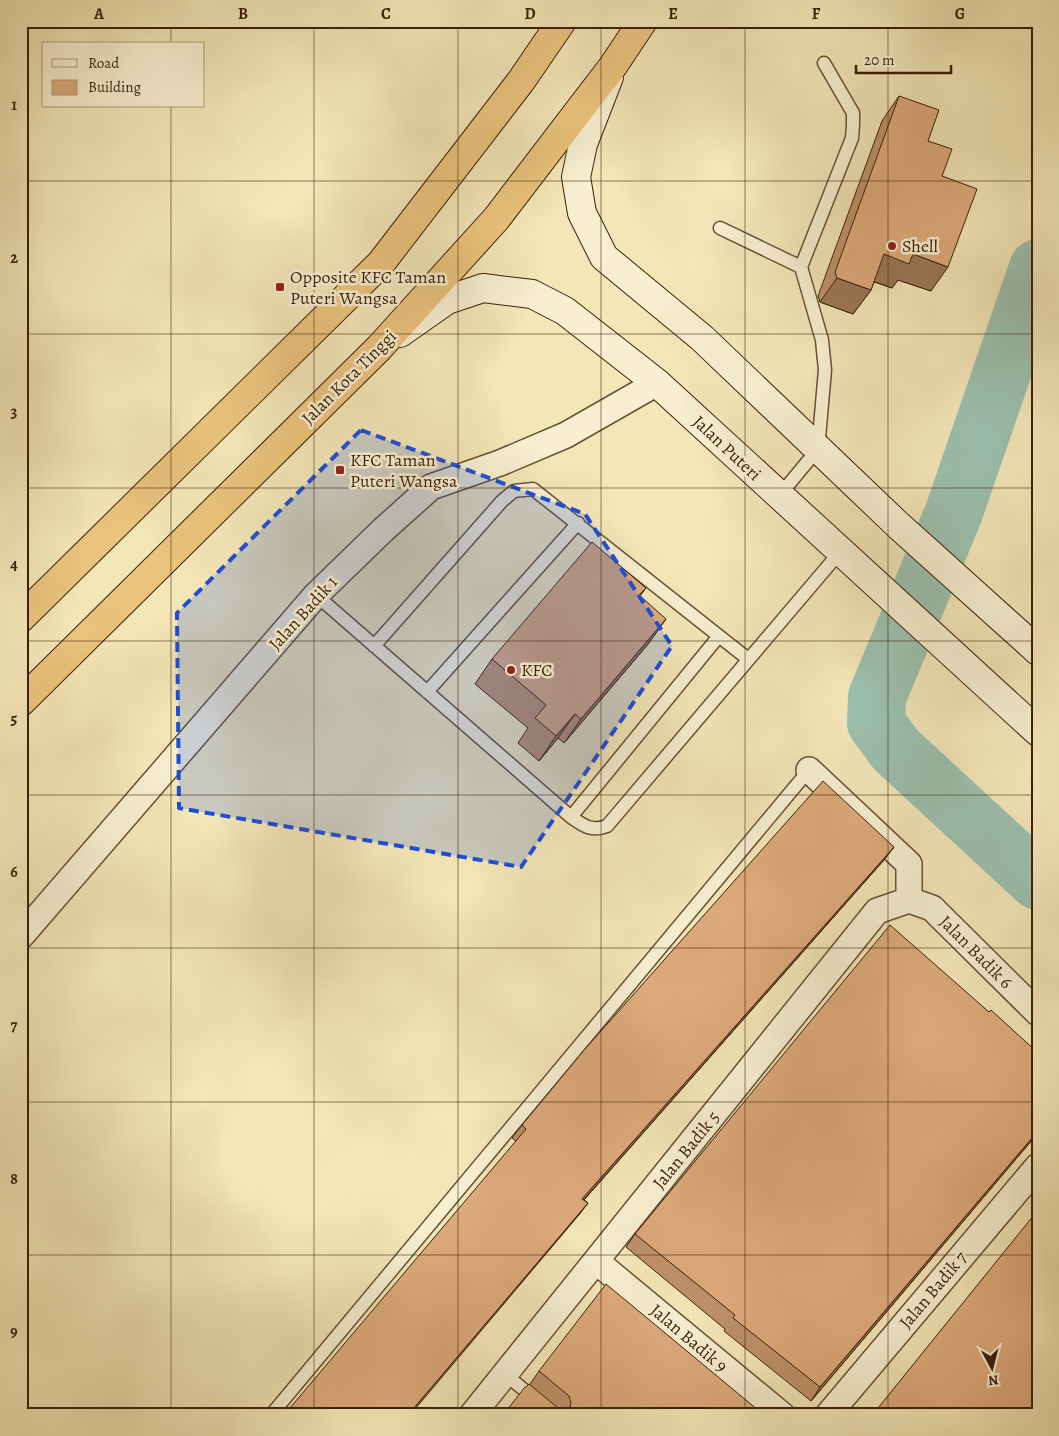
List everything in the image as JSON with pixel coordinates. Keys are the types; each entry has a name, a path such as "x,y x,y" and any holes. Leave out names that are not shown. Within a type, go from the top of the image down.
{"highway":[{"path":"21,618 381,262 521,81 562,21"},
{"name":"Jalan Kota Tinggi","path":"21,702 379,348 496,219 613,66 642,21"}],"main road":[{"path":"613,66 583,144 576,177 582,212 604,257 702,338 899,526 1038,652"},
{"name":"Jalan Puteri","path":"379,348 447,300 484,288 532,294 565,311 657,383 1038,732"}],"street":[{"name":"Jalan Badik 1","path":"21,936 316,595 383,530 431,487 500,463 566,435 657,383"},
{"path":"810,770 909,864 909,900"},
{"name":"Jalan Badik 6","path":"909,900 932,908 1038,1014"},
{"name":"Jalan Badik 5","path":"472,1415 597,1262 877,911 909,900"},
{"name":"Jalan Badik 7","path":"828,1415 1038,1166"},
{"name":"Jalan Badik 9","path":"597,1262 782,1415"}],"lane":[{"path":"780,496 818,449 825,370 822,340 801,268 852,138 854,125 852,113 824,64"},
{"path":"720,228 801,268"},
{"path":"374,646 502,501 514,491 533,489 748,659"},
{"path":"427,692 578,524"},
{"path":"316,595 571,817 586,827 600,829 607,826 840,552"},
{"path":"571,817 719,636"},
{"path":"271,1415 810,770"},
{"path":"505,1374 554,1415"}],"highlighted area":[{"path":"361,430 585,514 672,646 521,867 179,808 177,613"}],"building":[{"name":"Shell","path":"899,96 939,110 928,141 952,149 942,176 977,189 948,267 913,254 909,264 884,254 871,290 837,278 835,272"},
{"path":"592,542 646,588 639,595 666,619 581,719 575,714 556,736 535,718 546,705 492,659"},
{"path":"823,781 894,847 582,1199 588,1203 408,1415 284,1415 526,1129 522,1125 585,1049"},
{"path":"890,925 989,1012 991,1010 1038,1053 1038,1131 820,1387 733,1318 735,1315 635,1234"},
{"path":"1038,1210 1038,1415 876,1415 874,1413"},
{"path":"606,1284 764,1415 503,1415 529,1384 558,1408 566,1410 570,1407 569,1396 539,1371"}],"waterway":[{"path":"1038,268 954,512 877,697 876,723 896,750 1038,881"}],"place":[{"name":"Shell","path":"892,246"},
{"name":"Opposite KFC Taman Puteri Wangsa","path":"280,287"},
{"name":"KFC Taman Puteri Wangsa","path":"340,470"},
{"name":"KFC","path":"511,670"}]}
